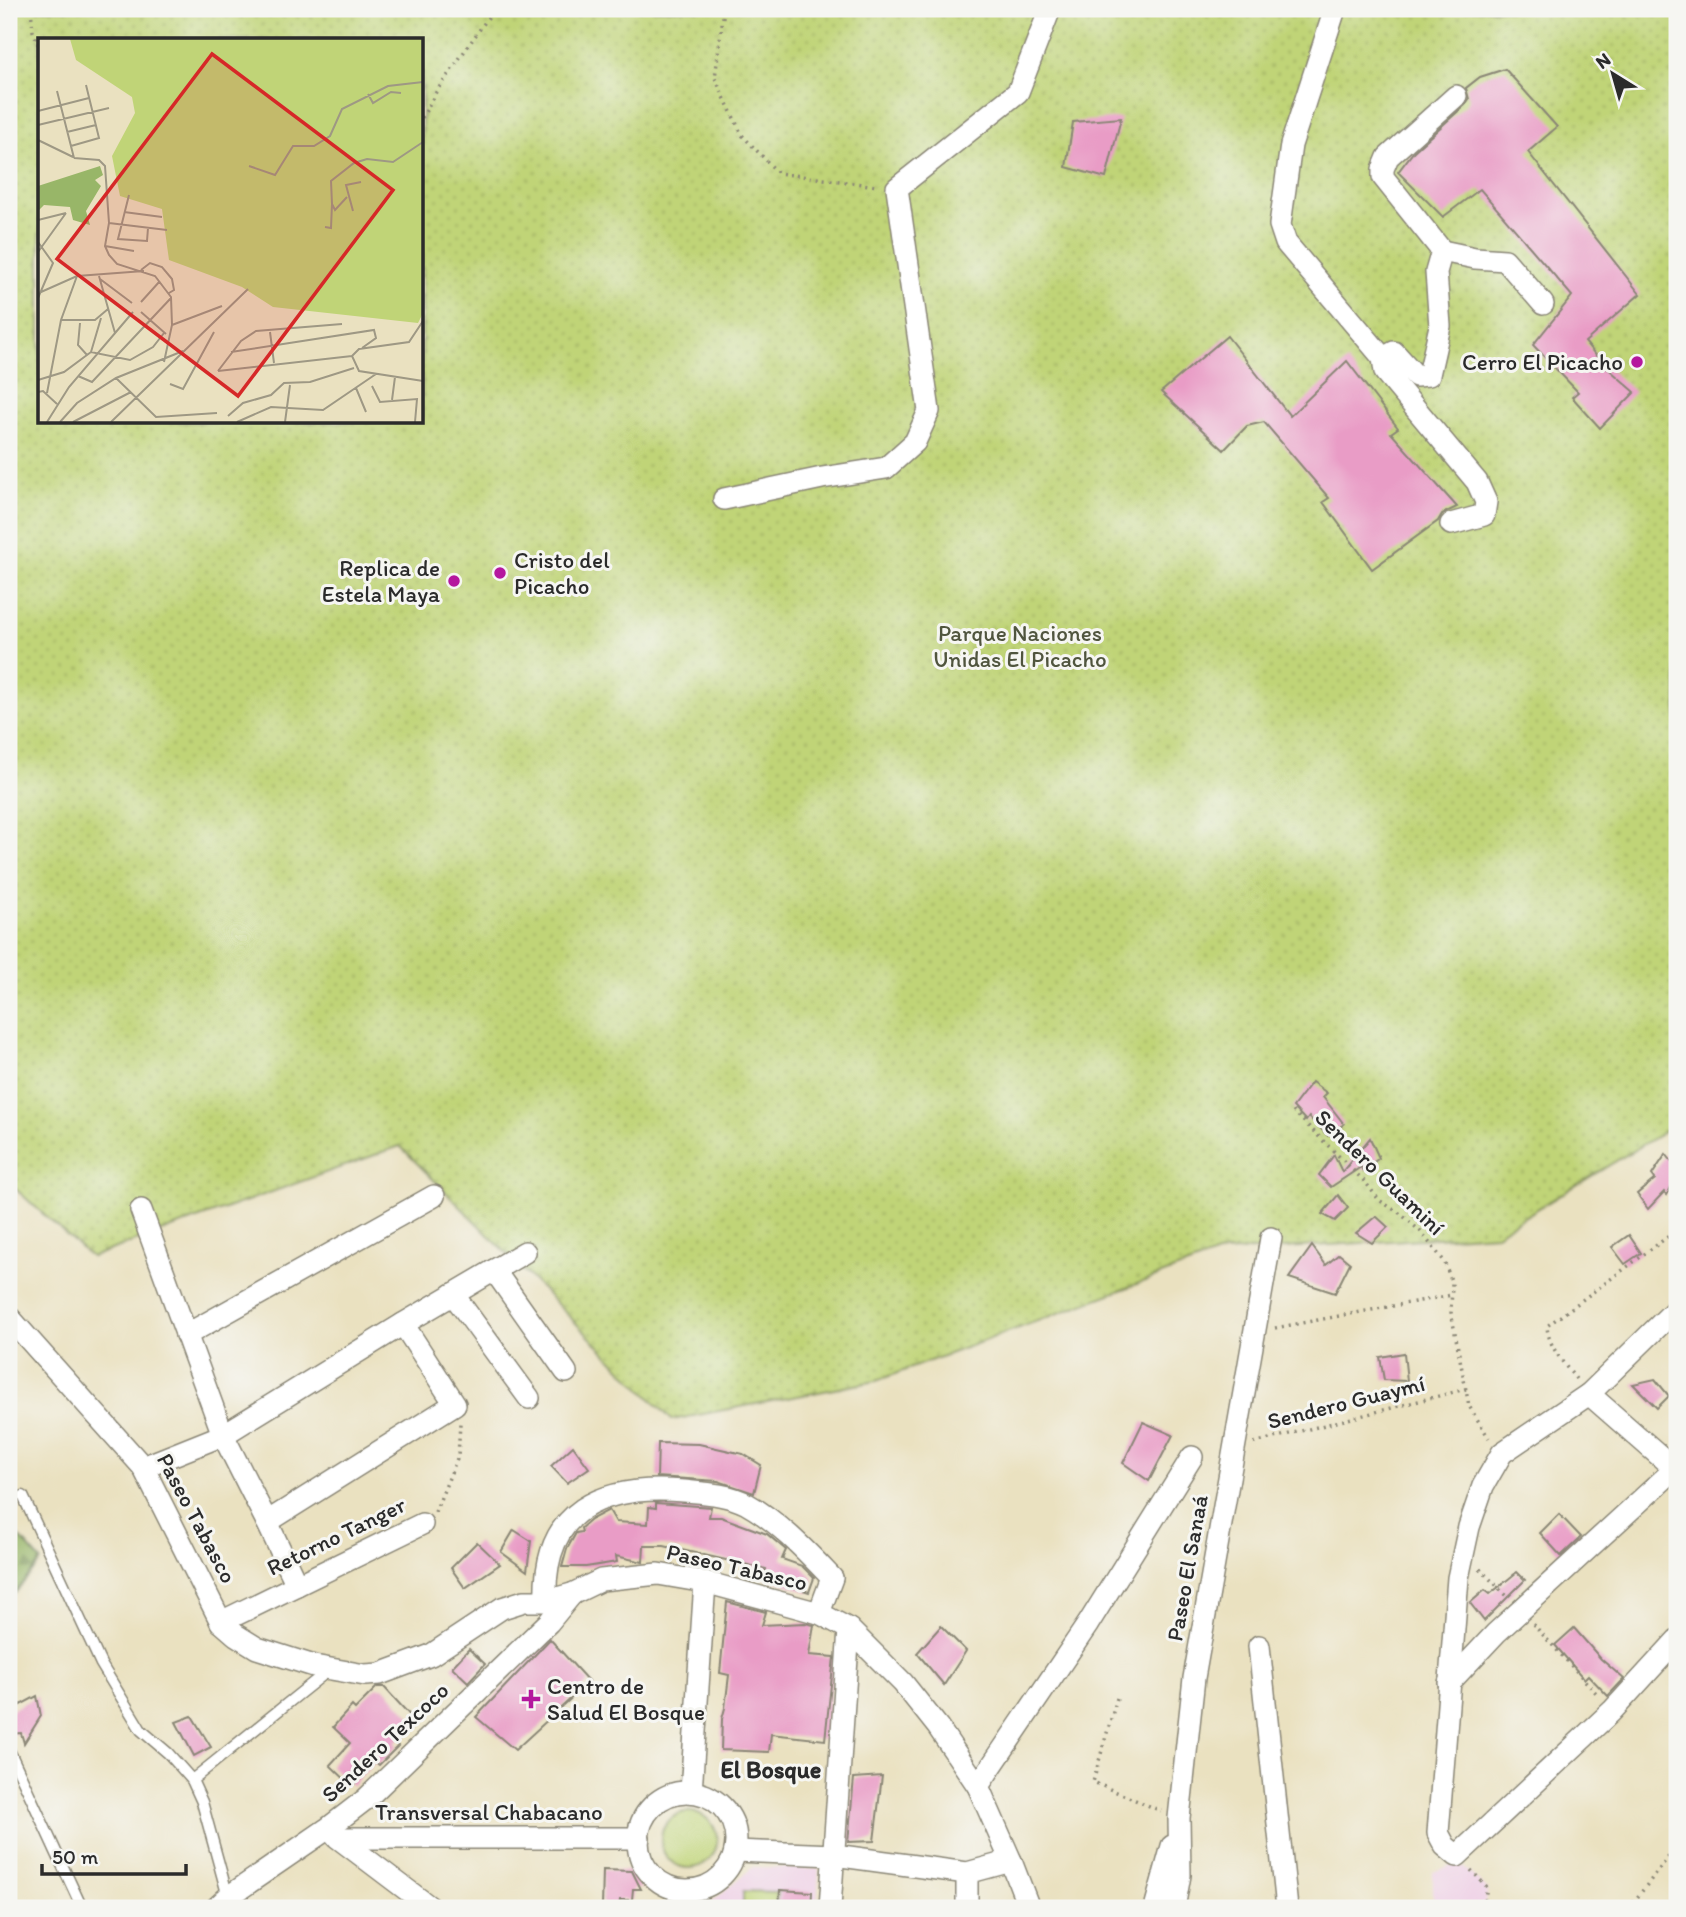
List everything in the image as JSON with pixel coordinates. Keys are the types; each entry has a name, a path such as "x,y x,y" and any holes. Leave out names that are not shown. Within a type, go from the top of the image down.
{"street":[{"path":"724,499 822,478 886,468 915,442 929,411 897,188 1018,92 1050,9"},
{"path":"1335,9 1291,145 1280,225 1286,243 1383,358 1385,372 1477,482 1486,502 1484,515 1451,524"},
{"path":"1456,96 1388,157 1383,177 1442,251 1475,258 1505,260 1543,304"},
{"path":"1383,358 1394,352 1416,376 1429,375 1440,326 1436,271 1442,251"},
{"path":"186,1335 434,1196"},
{"path":"141,1210 223,1435 297,1585"},
{"name":"Paseo El Sanaá","path":"1174,1908 1180,1875 1179,1818 1194,1678 1271,1238"},
{"path":"143,1467 223,1435 525,1252"},
{"path":"494,1270 566,1372"},
{"path":"453,1294 529,1398"},
{"path":"1677,1308 1589,1394 1503,1453 1483,1486 1458,1578 1438,1833 1445,1846 1457,1856 1612,1711 1677,1640"},
{"name":"Paseo Tabasco","path":"9,1317 143,1467 221,1622 257,1648 329,1670 365,1675 380,1674 431,1656 502,1608 524,1601 546,1601 572,1594 601,1580 658,1574 705,1582 819,1613 849,1629 903,1683 938,1727 978,1786 1029,1908"},
{"path":"267,1522 455,1404 403,1324"},
{"path":"1450,1683 1496,1633 1677,1469 1589,1394"},
{"path":"978,1786 1088,1624 1192,1457"},
{"path":"546,1601 545,1570 550,1552 556,1536 570,1518 604,1497 660,1489 717,1494 745,1503 768,1519 832,1578 819,1613"},
{"name":"Retorno Tanger","path":"221,1622 422,1524"},
{"path":"691,1792 705,1582"},
{"name":"Sendero Texcoco","path":"222,1902 333,1833 549,1622 572,1594"},
{"path":"830,1908 849,1629"},
{"path":"1259,1646 1287,1908"},
{"path":"691,1792 713,1799 723,1807 734,1827 735,1851 722,1875 684,1899 651,1873 640,1854 639,1838 642,1823 650,1810 668,1796 691,1792"},
{"path":"1155,1908 1179,1818"},
{"path":"333,1833 431,1908"},
{"name":"Transversal Chabacano","path":"333,1833 639,1838"},
{"path":"735,1851 834,1855 967,1873 1011,1861"},
{"path":"967,1873 967,1908"}],"lane":[{"path":"23,1496 101,1664 141,1731 167,1753 192,1780 202,1802 222,1902"},
{"path":"192,1780 329,1670"},
{"path":"9,1750 82,1908"}],"path":[{"path":"31,9 33,31 38,43"},
{"path":"424,114 436,92 494,9"},
{"path":"724,9 715,78 742,135 778,173 897,188"},
{"name":"Sendero Guaminí","path":"1293,1111 1366,1183 1379,1200 1401,1214 1444,1261 1452,1283 1451,1312 1469,1406 1485,1433 1503,1453"},
{"path":"1589,1394 1553,1346 1547,1326 1677,1230"},
{"path":"1255,1332 1452,1295"},
{"name":"Sendero Guaymí","path":"1234,1448 1466,1389"},
{"name":"Retorno Tanger","path":"422,1524 435,1511 458,1456 461,1427 455,1404"},
{"path":"1463,1552 1521,1610 1612,1711"},
{"path":"1117,1698 1093,1782 1179,1818"},
{"path":"1629,1908 1677,1846"},
{"path":"1457,1856 1487,1887 1483,1908"}],"shaded area":[{"path":"1459,1863 1488,1890 1485,1908 1433,1908 1433,1872"},
{"path":"753,1867 819,1869 817,1908 704,1908"}],"green space":[{"name":"Parque Naciones Unidas El Picacho","path":"9,9 1677,9 1677,1124 1496,1234 1223,1252 876,1381 672,1420 400,1146 91,1257 9,1183"},
{"path":"9,1525 41,1561 14,1594 9,1594"},
{"path":"689,1812 700,1814 709,1820 715,1829 715,1851 709,1860 700,1866 689,1868 678,1866 669,1860 663,1851 661,1840 663,1829 669,1820 678,1814"},
{"path":"743,1891 777,1892 776,1908 743,1908"}],"building":[{"path":"1505,69 1557,127 1528,152 1640,294 1585,342 1603,364 1635,392 1600,428 1572,397 1578,392 1533,345 1572,296 1480,189 1443,217 1398,172 1414,151 1465,105 1469,99 1466,88 1480,77"},
{"path":"1121,118 1106,178 1066,167 1073,122"},
{"path":"1227,336 1290,416 1347,361 1398,428 1391,433 1457,507 1442,514 1438,521 1372,569 1323,502 1329,498 1264,422 1247,426 1224,450 1161,392"},
{"path":"1312,1082 1327,1093 1323,1097 1344,1124 1328,1136 1309,1117 1306,1121 1293,1107"},
{"path":"1370,1138 1379,1158 1363,1171 1361,1167 1331,1187 1319,1175 1334,1155 1342,1172"},
{"path":"1666,1154 1677,1168 1677,1176 1667,1195 1664,1192 1648,1209 1637,1194 1655,1179 1652,1175"},
{"path":"1338,1195 1348,1208 1335,1221 1322,1214"},
{"path":"1376,1216 1388,1227 1372,1243 1356,1233"},
{"path":"1629,1235 1641,1253 1625,1264 1612,1247"},
{"path":"1312,1246 1326,1265 1339,1254 1350,1263 1335,1293 1289,1278"},
{"path":"1404,1353 1407,1381 1384,1380 1380,1357"},
{"path":"1655,1379 1669,1396 1657,1408 1633,1384"},
{"path":"1143,1422 1173,1435 1149,1481 1123,1463"},
{"path":"658,1443 699,1444 743,1454 761,1465 754,1493 718,1481 657,1477"},
{"path":"573,1446 589,1468 567,1483 551,1466"},
{"path":"656,1503 711,1507 709,1517 721,1517 767,1534 786,1550 782,1559 802,1566 814,1578 809,1592 764,1577 766,1569 664,1546 644,1546 643,1562 616,1556 617,1562 586,1567 562,1567 567,1549 576,1533 582,1532 581,1528 590,1520 609,1510 616,1522 648,1524 649,1507 656,1508"},
{"path":"1559,1514 1581,1537 1561,1556 1540,1533"},
{"path":"514,1530 531,1541 527,1571 501,1552"},
{"path":"477,1542 500,1564 465,1588 451,1568"},
{"path":"1517,1572 1525,1580 1484,1621 1470,1603 1485,1590 1490,1594"},
{"path":"727,1602 766,1612 762,1625 814,1625 809,1655 834,1657 825,1740 771,1734 769,1752 721,1750 722,1719 729,1675 720,1673"},
{"path":"941,1626 966,1651 944,1685 917,1653"},
{"path":"1574,1628 1601,1659 1624,1679 1608,1696 1588,1675 1584,1679 1555,1645"},
{"name":"Centro de Salud El Bosque","path":"550,1639 589,1682 515,1750 476,1717"},
{"path":"469,1649 485,1664 468,1682 452,1667"},
{"path":"377,1687 384,1687 417,1723 395,1743 398,1746 379,1765 375,1762 352,1786 330,1765 350,1743 333,1727 352,1706 355,1709"},
{"path":"37,1696 41,1716 24,1743 21,1733 9,1734 9,1711"},
{"path":"192,1716 211,1747 194,1756 176,1722"},
{"path":"882,1776 874,1841 848,1842 854,1778"},
{"path":"603,1870 632,1871 641,1889 633,1889 632,1900 620,1900 619,1908 602,1908"},
{"path":"780,1890 812,1892 811,1908 779,1908"}],"place":[{"name":"Cerro El Picacho","path":"1637,362"},
{"name":"Cristo del Picacho","path":"500,573"},
{"name":"Replica de Estela Maya","path":"454,581"},
{"name":"Centro de Salud El Bosque","path":"531,1699"}],"district":[{"name":"El Bosque","path":"771,1769"}]}
